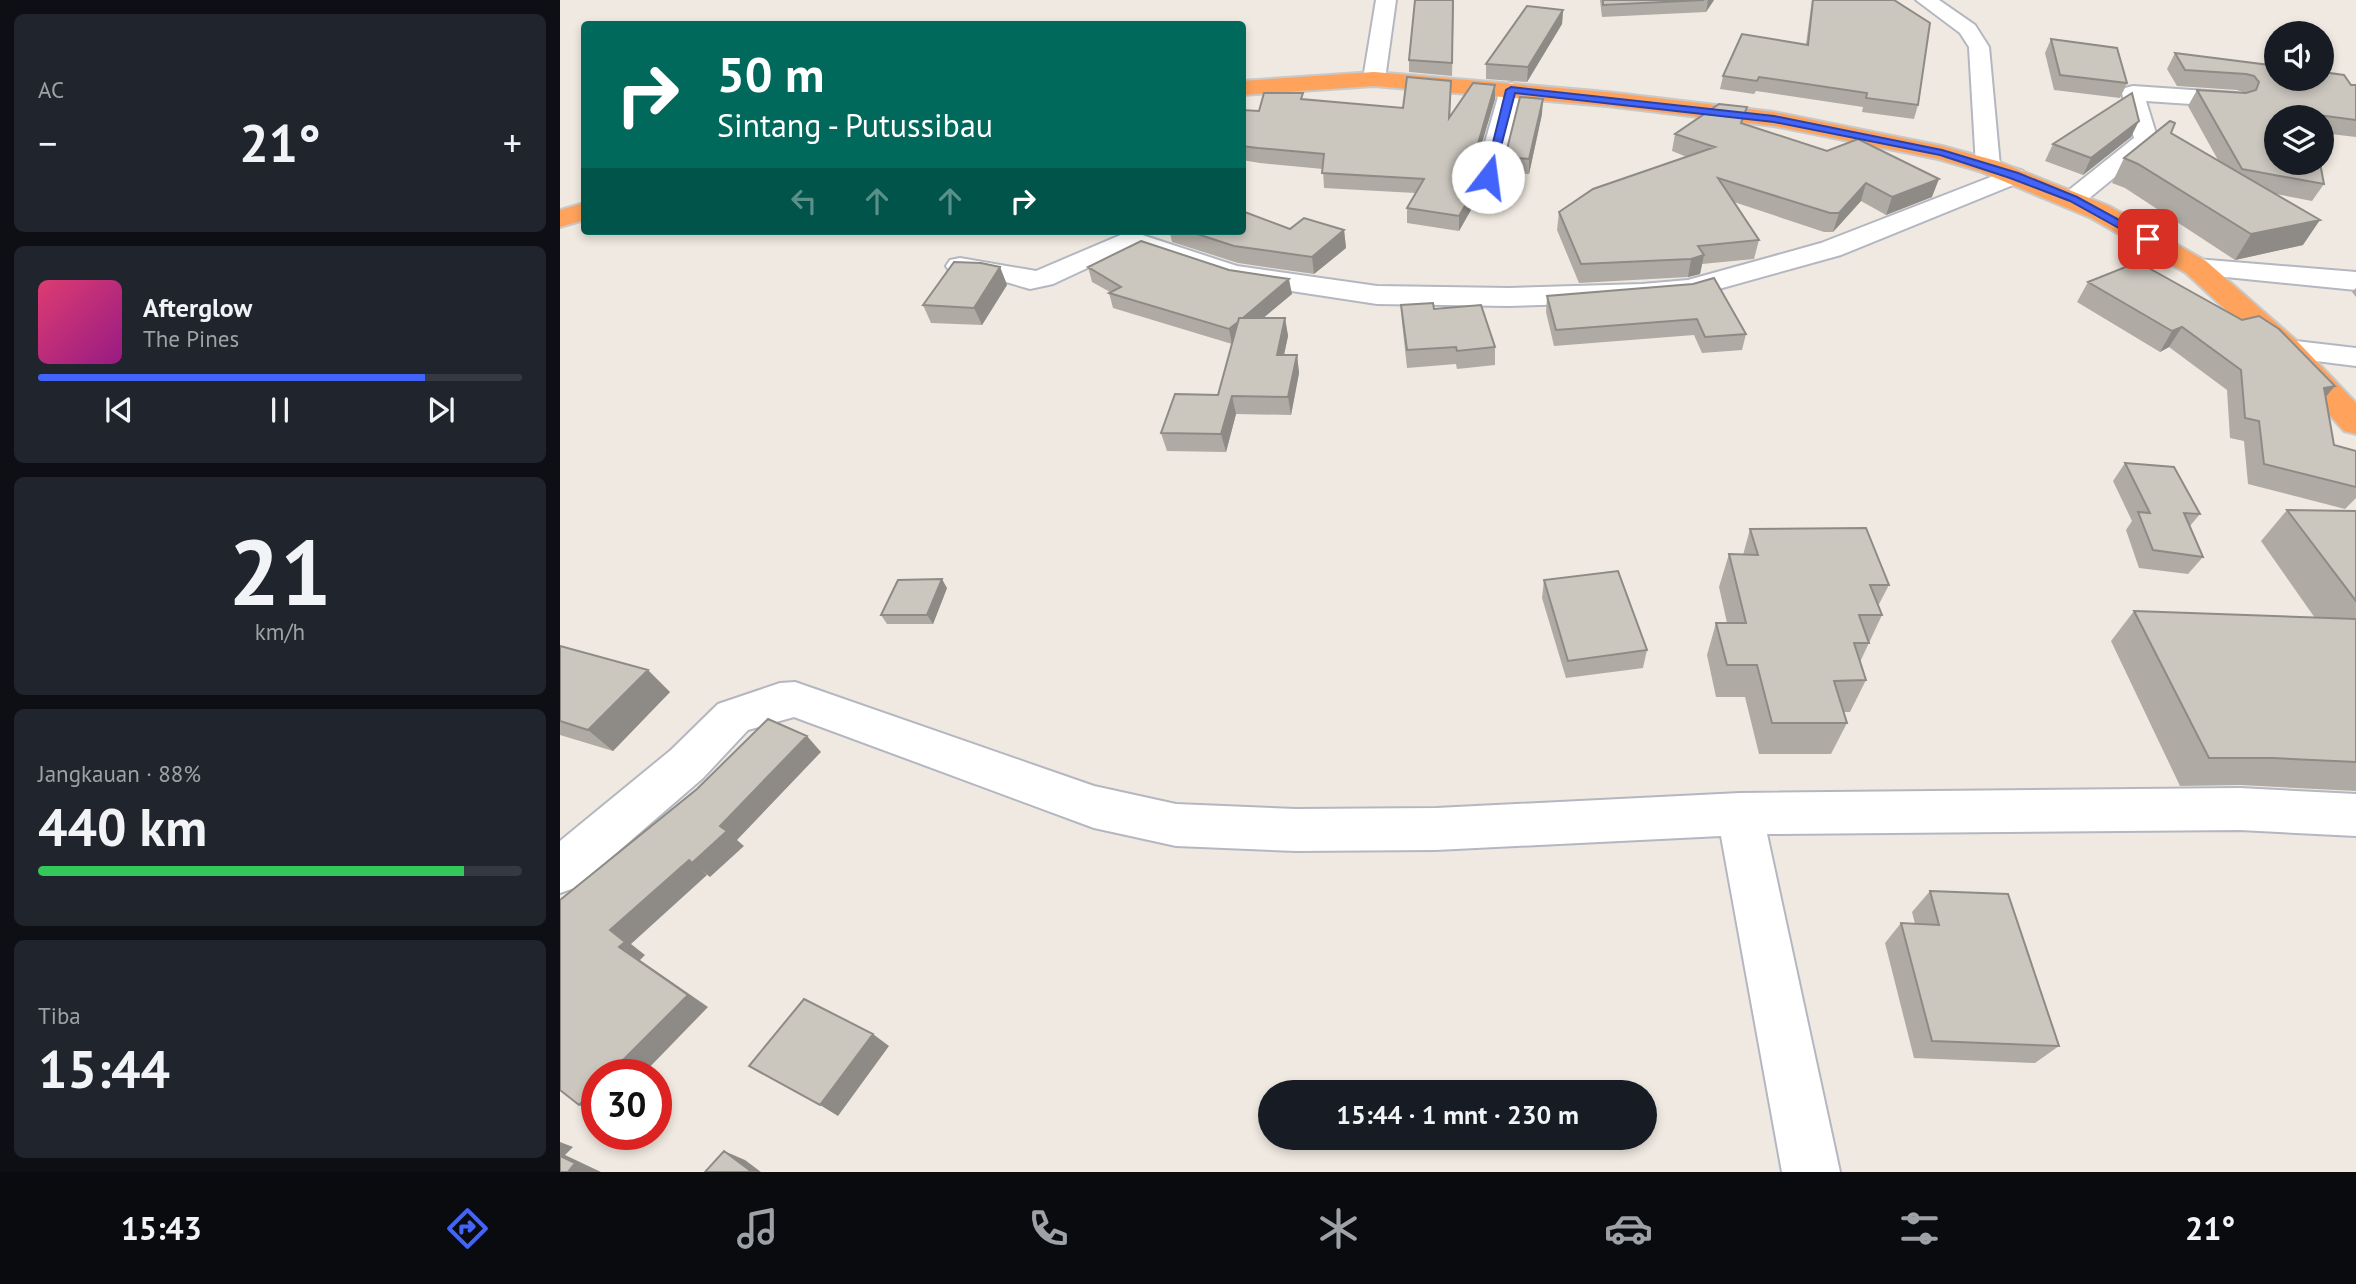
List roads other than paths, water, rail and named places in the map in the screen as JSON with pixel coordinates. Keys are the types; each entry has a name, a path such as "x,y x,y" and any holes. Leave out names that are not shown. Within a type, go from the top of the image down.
{"highway":[{"path":"1246,88 1374,79 1511,90 1774,119 1942,153 2001,171 2073,199 2196,267 2287,349 2356,423"},
{"path":"560,219 581,212"}],"street":[{"path":"1374,79 1386,0"},
{"path":"960,267 998,271 1031,280 1043,278 1129,239 1233,274 1377,295 1508,297 1642,293 1690,288 1831,249 2001,171 1979,47 1968,29 1926,0"},
{"path":"1488,177 1511,90"},
{"path":"2073,199 2146,140 2133,93 2236,100"},
{"path":"2196,267 2356,281"},
{"path":"2287,349 2356,357"},
{"path":"560,870 687,764 733,717 780,701 796,699 1094,807 1176,825 1296,830 1436,829 1740,814 2240,809 2356,815"},
{"path":"1740,814 1811,1172"}]}
